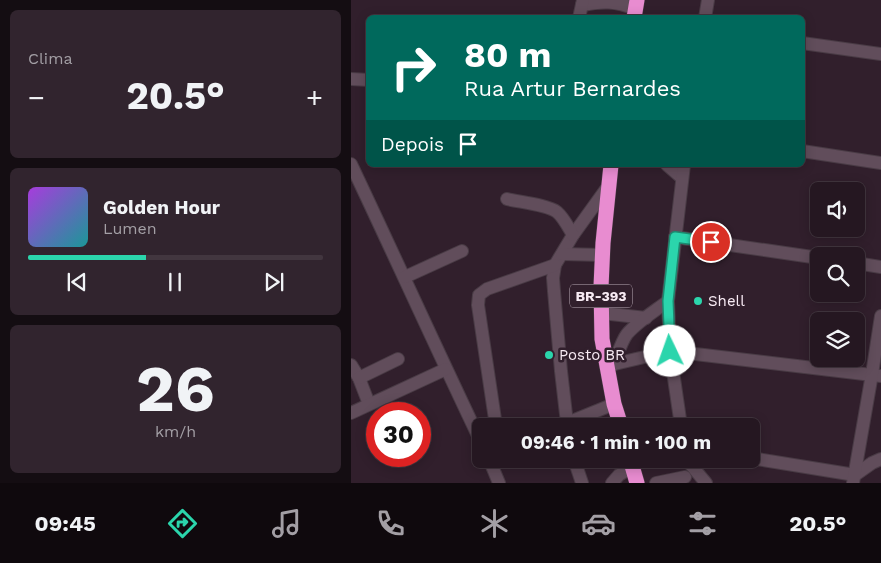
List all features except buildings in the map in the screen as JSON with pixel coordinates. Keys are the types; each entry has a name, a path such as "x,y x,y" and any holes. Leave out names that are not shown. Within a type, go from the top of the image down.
{"highway":[{"name":"BR-393","path":"611,167 603,255 602,339 610,365 614,404 618,418"},
{"path":"632,468 637,483"}],"street":[{"path":"706,15 708,0"},
{"path":"581,7 609,2 636,9"},
{"path":"805,43 881,54"},
{"path":"351,79 366,80"},
{"path":"805,151 881,163"},
{"path":"351,164 472,423"},
{"path":"680,418 670,351 668,301 683,172"},
{"path":"566,418 554,291 558,259 609,185"},
{"path":"507,199 551,208 558,213 573,235"},
{"path":"675,237 810,257"},
{"path":"405,277 462,251"},
{"path":"495,418 478,305 479,295 487,289 558,259 603,255"},
{"path":"865,264 881,267"},
{"path":"610,365 626,335 668,301"},
{"path":"602,313 646,318"},
{"path":"854,479 877,375 881,316"},
{"path":"610,365 670,351 877,375"},
{"path":"359,378 398,359"},
{"path":"351,365 359,378 368,402"},
{"path":"373,402 446,368"},
{"path":"581,418 614,404"},
{"path":"351,413 366,406"},
{"path":"854,479 872,463 881,459"},
{"path":"760,460 854,479"},
{"path":"493,468 499,483"},
{"path":"578,468 582,483"},
{"path":"612,483 626,468"},
{"path":"694,468 706,483"},
{"path":"656,483 684,480"}],"place":[{"name":"Shell","path":"698,301"},
{"name":"Posto BR","path":"549,355"}],"route":[{"path":"670,351 668,301 675,237 711,242"}]}
